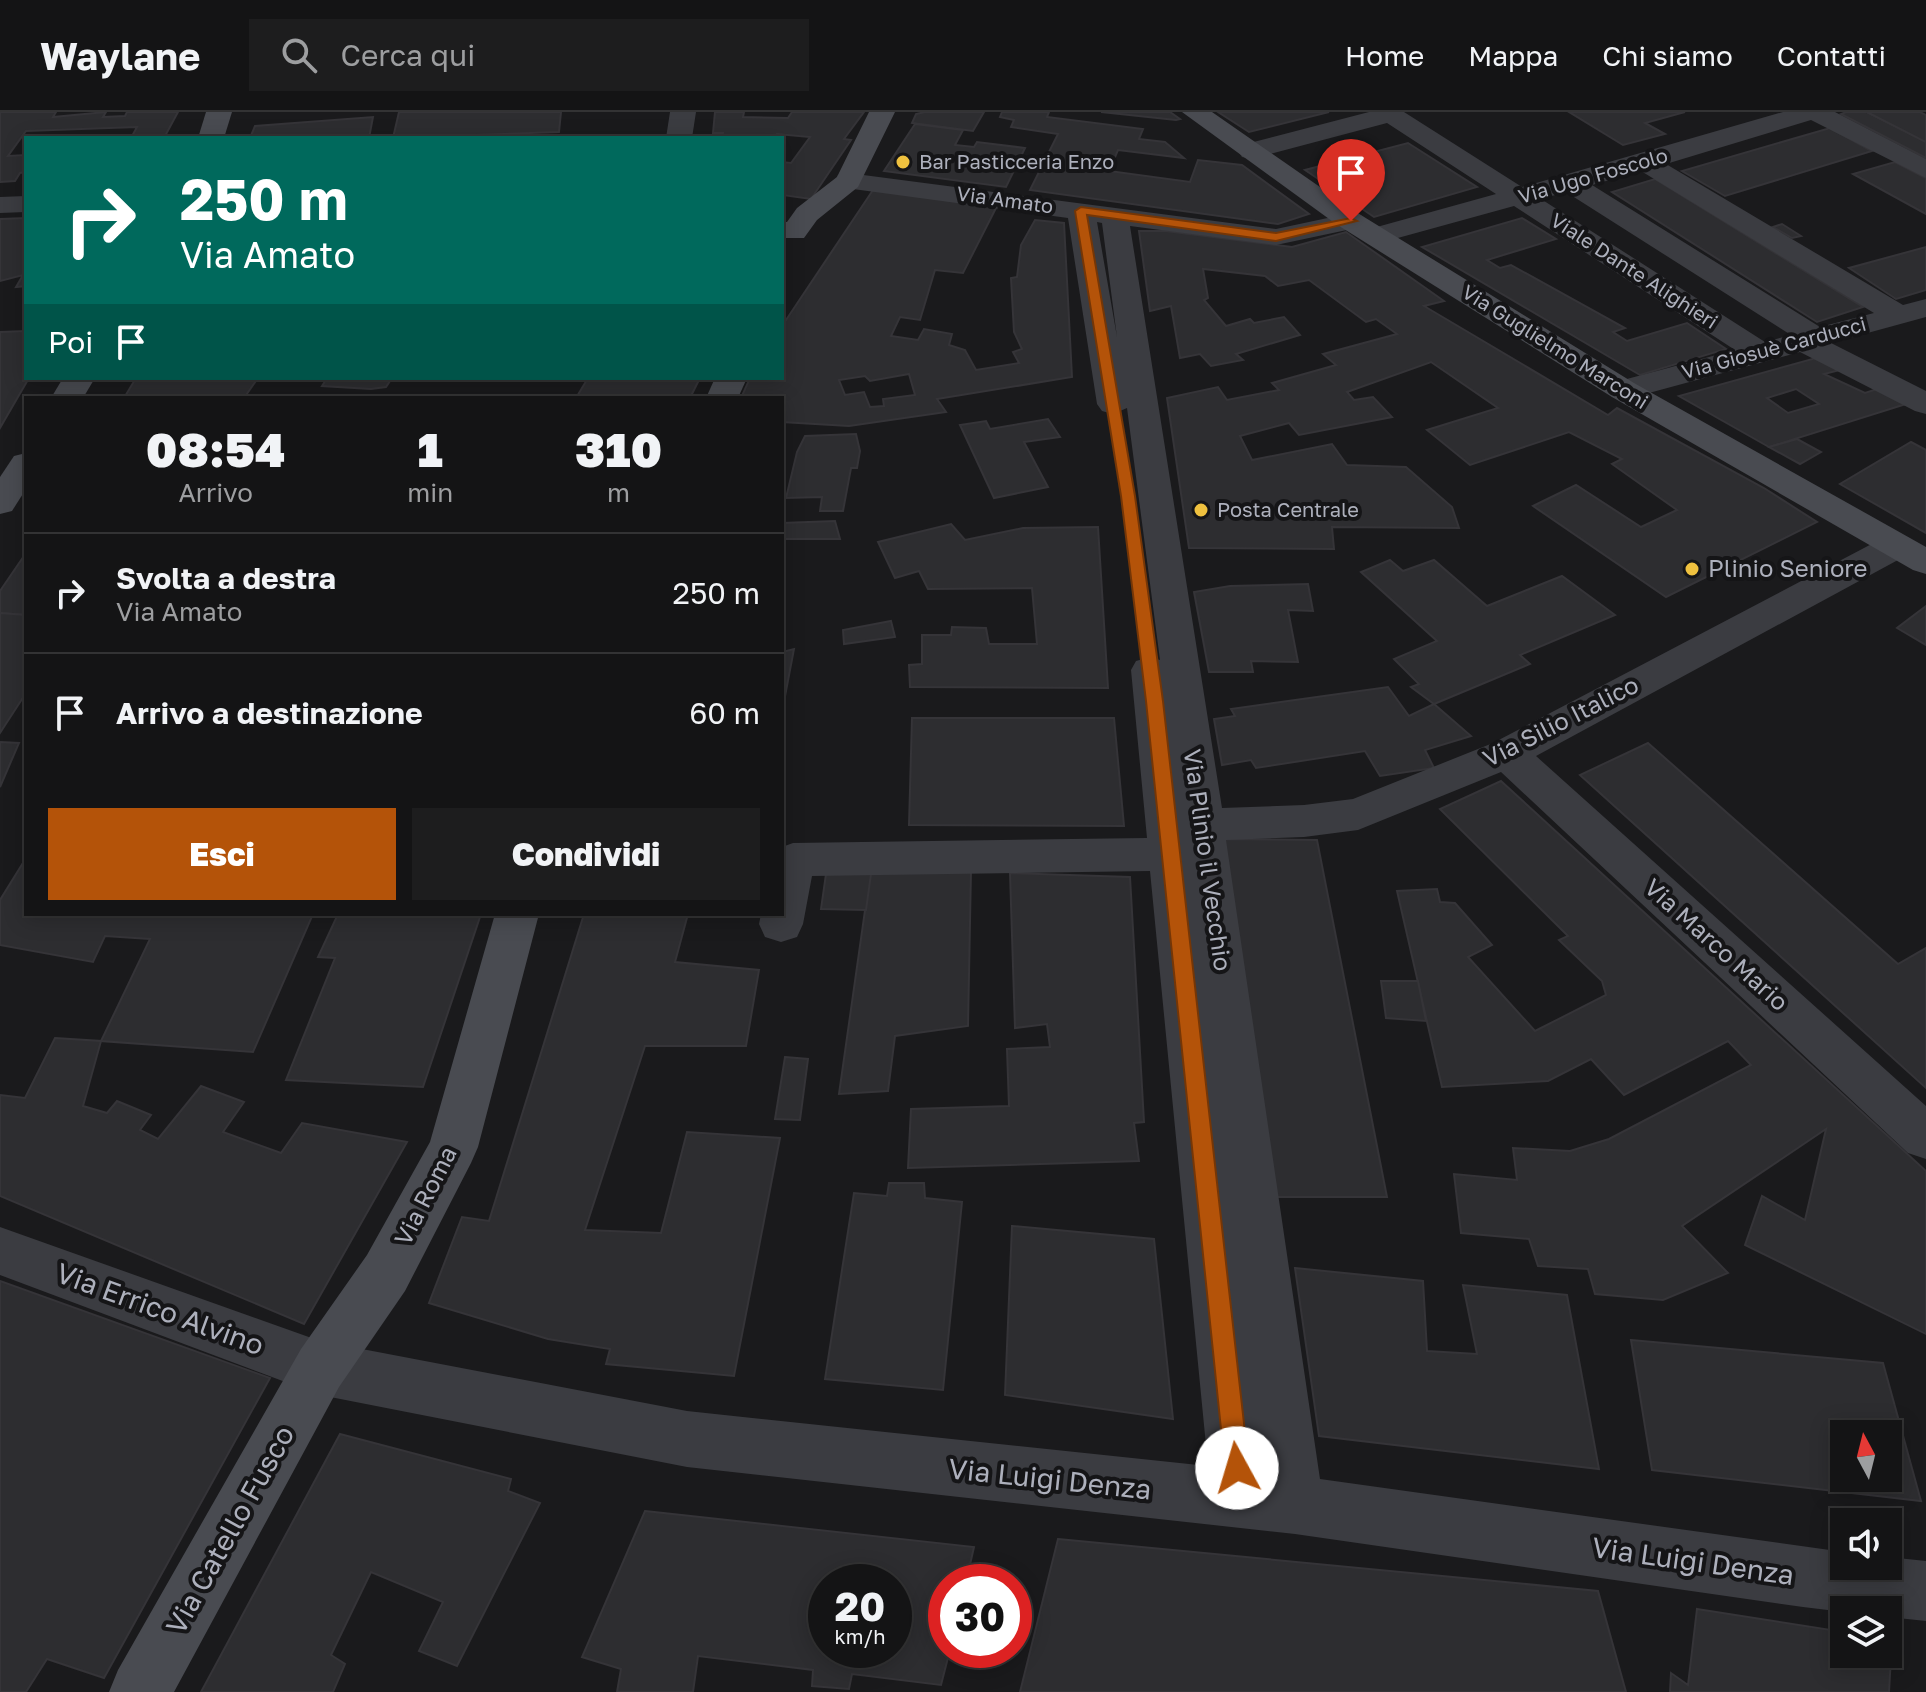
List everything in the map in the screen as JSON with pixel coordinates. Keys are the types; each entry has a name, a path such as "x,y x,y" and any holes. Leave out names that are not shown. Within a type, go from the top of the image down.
{"street":[{"path":"212,136 219,112"},
{"path":"679,136 683,112"},
{"path":"793,233 848,181 882,112"},
{"name":"Via Guglielmo Marconi","path":"1195,112 1364,229 1623,390 1911,554"},
{"path":"1813,112 1926,170"},
{"name":"Via Ugo Foscolo","path":"1364,229 1518,197 1813,112"},
{"path":"1251,151 1389,113"},
{"name":"Viale Dante Alighieri","path":"1389,113 1759,352"},
{"path":"1644,162 1911,311"},
{"name":"Via Amato","path":"848,181 1276,237 1364,229"},
{"name":"Viale Dante Alighieri","path":"1571,183 1809,340 1926,404"},
{"path":"0,205 24,204"},
{"name":"Via Plinio il Vecchio","path":"1098,213 1181,835 1295,1505"},
{"name":"Via Giosuè Carducci","path":"1623,390 1911,311"},
{"path":"0,458 24,461"},
{"path":"0,503 24,464"},
{"name":"Via Silio Italico","path":"784,908 793,860 1181,835 1358,814 1507,753 1911,554"},
{"name":"Via Marco Mario","path":"1507,753 1926,1137"},
{"path":"1181,835 1240,1499"},
{"name":"Via Roma","path":"320,1368 386,1273 453,1147 516,916"},
{"name":"Via Silio Italico","path":"781,924 782,916"},
{"name":"Via Errico Alvino","path":"0,1251 320,1368"},
{"name":"Via Luigi Denza","path":"320,1368 687,1439 1295,1505 1803,1577 1926,1591"},
{"name":"Via Catello Fusco","path":"140,1692 320,1368"}],"building":[{"path":"0,112 56,112 53,117 106,112 103,117 125,116 127,112 178,112 165,136 132,136 137,127 26,131 8,156 24,155 24,172 15,181 0,182"},
{"path":"399,112 561,112 559,132 393,136"},
{"path":"715,112 744,112 743,117 788,118 792,112 864,112 844,139 851,140 811,199 784,195 784,162 791,163 810,137 777,134 722,136 723,133 713,133"},
{"path":"984,112 973,131 912,123 916,114"},
{"path":"1002,112 1049,112 1047,117 1143,129 1139,139 1165,142 1184,158 1118,150 1109,171 1190,182 1198,160 1242,165 1309,214 1278,224 1030,190 1058,134 1011,127 1014,120 1000,117"},
{"path":"1101,112 1170,112 1180,119 1176,120"},
{"path":"1218,112 1329,112 1249,132"},
{"path":"1569,112 1685,112 1645,123 1665,134 1623,145"},
{"path":"1867,112 1926,142 1926,158 1841,114"},
{"path":"1867,112 1920,112 1926,115 1926,142"},
{"path":"373,117 369,136 251,136 255,126"},
{"path":"915,124 963,130 955,145 974,147 977,142 1025,148 1006,187 884,171"},
{"path":"1830,128 1872,151 1725,196 1682,171"},
{"path":"1408,143 1477,187 1374,217 1305,170"},
{"path":"1895,162 1926,178 1926,214 1853,174"},
{"path":"1655,179 1863,307 1817,322 1612,192"},
{"path":"873,190 997,206 963,273 935,270 920,320 900,317 891,336 918,340 924,329 952,334 949,345 965,350 976,370 1019,363 1013,352 1022,349 1014,332 1011,278 1017,277 1021,245 1035,220 1064,223 1072,377 937,399 946,412 849,426 784,422 784,396 742,396 749,380 784,380 784,323","holes":["909,374 915,395 883,399 884,406 870,407 864,392 845,395 839,380 865,376 870,381"]},
{"path":"24,218 24,286 16,287 23,275 0,281 0,219"},
{"path":"1522,218 1556,239 1487,260 1500,268 1511,265 1625,328 1613,332 1627,341 1687,323 1726,349 1640,375 1422,247"},
{"path":"1782,224 1801,236 1792,238 1773,227"},
{"path":"1139,231 1166,231 1292,247 1346,232 1444,301 1424,306 1608,415 1617,408 1764,488 1817,522 1666,597 1533,506 1576,485 1641,527 1677,510 1612,464 1622,459 1569,432 1470,465 1427,430 1498,408 1431,362 1347,392 1354,400 1373,397 1392,417 1299,435 1289,423 1240,436 1252,460 1332,444 1347,465 1406,467 1452,507 1459,528 1332,527 1334,549 1189,548 1167,398 1218,387 1227,400 1279,390 1272,383 1336,365 1323,354 1397,334 1376,319 1366,322 1309,280 1278,286 1265,276 1203,269 1208,298 1204,300 1226,326 1250,319 1254,323 1284,317 1300,335 1236,354 1243,360 1211,366 1200,354 1180,358 1171,306 1150,311"},
{"path":"1926,247 1926,290 1896,299 1849,268"},
{"path":"24,331 24,380 28,380 0,428 0,332"},
{"path":"1816,358 1840,370 1824,374 1865,393 1877,389 1906,404 1769,447 1679,396","holes":["1796,389 1819,404 1788,413 1767,398"]},
{"path":"135,380 257,380 245,396 125,396"},
{"path":"326,380 391,380 386,387 371,389 322,386"},
{"path":"587,380 699,380 691,396 577,396"},
{"path":"1048,419 1060,437 1024,442 1048,487 994,498 960,425 986,421 990,429"},
{"path":"856,434 860,451 857,468 851,468 843,511 820,511 822,497 786,498 797,452 805,436"},
{"path":"1797,439 1821,452 1800,464 1769,447"},
{"path":"1911,442 1926,450 1926,533 1840,484"},
{"path":"835,521 840,539 784,539 784,523"},
{"path":"951,524 965,540 1023,528 1098,527 1108,688 910,687 909,665 922,664 922,635 951,635 952,627 986,628 989,644 1037,644 1032,588 928,589 919,571 895,578 878,542"},
{"path":"24,556 24,615 0,613 0,591"},
{"path":"1390,560 1403,571 1434,560 1487,606 1562,576 1615,615 1520,655 1530,664 1434,704 1411,687 1419,684 1394,659 1437,641 1361,572"},
{"path":"1308,584 1313,611 1288,610 1298,662 1251,661 1253,672 1209,672 1194,592 1230,586"},
{"path":"1926,606 1926,645 1897,628"},
{"path":"0,613 24,615 24,696 0,733"},
{"path":"891,621 895,637 844,644 843,630"},
{"path":"794,649 784,702 784,652"},
{"path":"1388,687 1409,716 1434,704 1471,736 1425,750 1434,768 1380,776 1365,751 1256,768 1251,760 1222,765 1214,719 1235,716 1231,709"},
{"path":"912,718 1114,718 1124,826 909,825"},
{"path":"0,742 19,743 0,787"},
{"path":"1648,743 1898,964 1926,948 1926,1088 1580,775"},
{"path":"1501,781 1926,1171 1926,1334 1745,1245 1762,1196 1805,1220 1826,1129 1682,1226 1728,1273 1663,1300 1595,1294 1588,1269 1538,1266 1529,1239 1461,1233 1454,1174 1517,1180 1513,1148 1570,1151 1609,1139 1751,1065 1728,1041 1624,1095 1591,1059 1548,1081 1442,1087 1397,891 1437,889 1440,902 1455,903 1492,945 1468,957 1535,1031 1606,995 1602,981 1559,940 1568,936 1440,809"},
{"path":"1223,839 1317,840 1387,1197 1275,1197"},
{"path":"24,861 24,916 312,916 253,1052 101,1041 150,939 105,936 93,962 0,945 0,900"},
{"path":"871,868 971,870 968,1026 895,1036 888,1091 839,1094"},
{"path":"1010,873 1130,877 1144,1122 1134,1123 1139,1161 908,1168 911,1109 1009,1106 1007,1049 1050,1047 1047,1024 1015,1028"},
{"path":"826,874 871,874 866,910 821,909"},
{"path":"337,916 480,916 423,1087 286,1080 335,958 318,957"},
{"path":"583,916 687,916 675,962 759,970 746,1046 645,1046 585,1230 661,1233 687,1132 780,1138 734,1376 606,1364 610,1349 548,1339 429,1303 462,1217 489,1221"},
{"path":"1381,981 1418,981 1426,1021 1386,1018"},
{"path":"55,1038 101,1041 83,1106 107,1113 117,1101 151,1115 140,1130 158,1139 201,1086 244,1102 223,1132 281,1153 302,1123 407,1142 304,1324 0,1196 0,1095 25,1098"},
{"path":"785,1057 808,1059 800,1120 775,1119"},
{"path":"889,1183 924,1183 925,1198 962,1202 943,1390 825,1379 854,1193 887,1196"},
{"path":"1012,1226 1154,1239 1173,1419 1005,1395"},
{"path":"1295,1268 1423,1281 1427,1351 1477,1354 1463,1285 1567,1295 1599,1469 1319,1436"},
{"path":"0,1281 270,1378 104,1678 47,1659 26,1692 0,1692"},
{"path":"1631,1340 1883,1363 1899,1420 1830,1420 1830,1491 1652,1470"},
{"path":"1902,1432 1921,1501 1843,1492 1902,1492"},
{"path":"340,1434 511,1479 508,1491 540,1503 457,1666 419,1651 443,1602 371,1572 331,1655 345,1664 333,1692 201,1692"},
{"path":"645,1511 974,1547 970,1564 928,1564 928,1668 945,1668 941,1685 852,1674 849,1689 812,1686 813,1670 698,1656 693,1692 617,1692 621,1669 582,1657"},
{"path":"1058,1539 1598,1591 1626,1692 1020,1692 1026,1668 1032,1668 1032,1644"},
{"path":"1697,1609 1830,1630 1830,1668 1890,1668 1889,1692 1670,1692 1671,1673 1688,1685"}],"place":[{"name":"Bar Pasticceria Enzo","path":"903,162"},
{"name":"Posta Centrale","path":"1201,510"},
{"name":"Plinio Seniore","path":"1692,569"}],"route":[{"path":"1237,1468 1154,701 1128,496 1081,211 1276,237 1351,221"}]}
